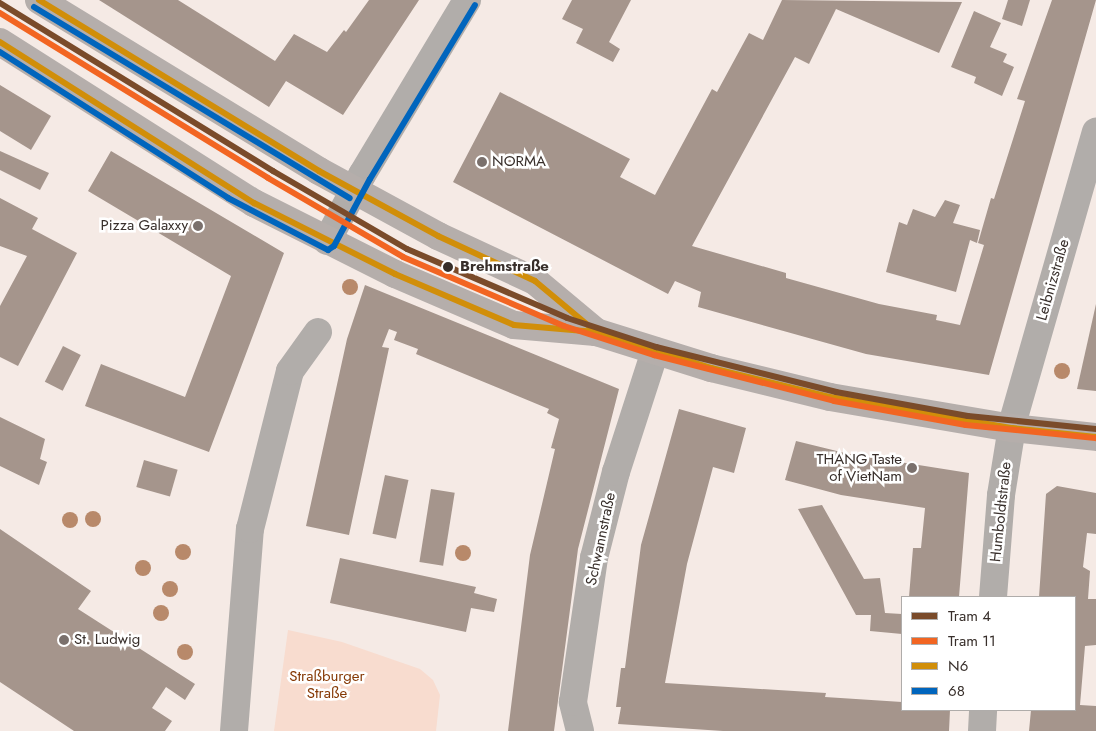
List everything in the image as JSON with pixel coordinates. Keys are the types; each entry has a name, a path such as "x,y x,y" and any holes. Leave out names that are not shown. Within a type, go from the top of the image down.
{"main road":[{"path":"39,0 285,152 438,236 535,281 596,332"},
{"path":"0,42 233,191 328,241 514,325 596,332 711,368 830,397 1012,428 1096,437"}],"street":[{"path":"328,241 354,190 467,0"},
{"name":"Leibnizstraße","path":"1012,428 1096,132"},
{"path":"234,731 250,530 290,370 318,332"},
{"name":"Schwannstraße","path":"580,731 573,702 594,558 616,472 656,351"},
{"name":"Humboldtstraße","path":"993,596 1001,495 1012,428"},
{"path":"982,731 983,711"}],"green space":[{"name":"Straßburger Straße","path":"288,630 342,642 420,669 433,680 440,695 436,731 274,731"}],"building":[{"path":"99,0 178,0 275,61 294,34 327,52 344,30 346,32 369,0 419,0 343,115 286,81 269,107"},
{"path":"572,0 631,0 609,42 620,49 613,62 576,43 583,29 562,19"},
{"path":"782,0 962,2 939,53 836,9 809,64 795,57 692,246 786,273 786,278 879,304 937,315 936,320 960,325 984,245 978,243 991,198 994,199 1025,101 1017,99 1052,0 1096,0 989,375 866,354 698,307 701,292 675,281 668,294 453,182 500,92 630,159 620,177 655,195 712,89 717,92 749,33 763,40"},
{"path":"1008,0 1030,0 1022,26 1002,19"},
{"path":"974,11 1001,23 990,47 1007,54 1003,62 1014,67 1002,96 974,83 976,77 951,67"},
{"path":"0,85 51,116 31,150 0,131"},
{"path":"0,151 49,173 40,190 0,170"},
{"path":"111,151 284,253 209,452 85,406 101,364 185,397 231,276 88,191"},
{"path":"0,198 38,218 32,229 77,253 18,366 0,357 0,306 27,256 0,246"},
{"path":"945,200 960,205 953,223 980,230 977,243 970,240 956,292 886,272 899,222 907,225 913,209 935,217"},
{"path":"365,285 619,389 578,549 554,731 508,731 530,555 555,449 551,448 559,419 547,413 549,409 416,354 418,349 394,340 397,332 389,329 382,347 389,348 349,535 306,526 347,339"},
{"path":"1096,304 1096,391 1077,389"},
{"path":"63,346 81,355 63,391 45,382"},
{"path":"679,409 746,428 734,473 713,467 687,564 665,683 826,693 825,697 901,702 901,711 950,711 949,731 723,731 618,724 621,707 616,707 621,668 625,668 641,545"},
{"path":"0,417 45,439 40,459 47,462 39,485 0,466"},
{"path":"796,441 849,454 969,473 959,596 909,596 913,548 921,548 925,508 841,495 785,480"},
{"path":"144,460 178,470 170,497 136,487"},
{"path":"385,475 408,480 396,539 373,534"},
{"path":"1057,486 1096,493 1096,534 1087,533 1083,567 1090,571 1088,599 1096,599 1096,645 1085,646 1080,705 1096,706 1096,731 1029,731 1031,711 1076,711 1076,596 1039,596 1046,494"},
{"path":"431,489 455,493 443,566 419,562"},
{"path":"822,505 864,579 880,578 885,613 901,614 901,634 870,631 871,615 856,615 798,509"},
{"name":"St. Ludwig","path":"0,529 91,591 78,609 195,684 185,700 166,687 152,708 172,721 165,731 74,731 0,682"},
{"path":"340,558 476,587 474,593 497,599 494,612 471,608 466,632 330,603"}],"tram line":[{"name":"4","path":"0,3 273,171 407,249 567,318 656,347 836,392 968,416 1096,429"},
{"name":"11","path":"0,13 268,178 403,257 564,326 654,355 834,401 966,425 1095,438"}],"transit line":[{"name":"N6","path":"39,0 319,171 438,236 535,281 596,332 605,335"},
{"name":"68","path":"0,52 228,198 328,250 334,246 370,179 475,5"},
{"name":"68","path":"34,7 350,198"},
{"name":"N6","path":"0,42 254,203 395,274 514,325 596,332 711,368 830,397 1012,428 1096,437"}],"place":[{"name":"NORMA","path":"482,162"},
{"name":"Pizza Galaxxy","path":"198,226"},
{"name":"Brehmstraße","path":"448,267"},
{"name":"THANG Taste of VietNam","path":"912,468"},
{"name":"St. Ludwig","path":"64,640"}]}
